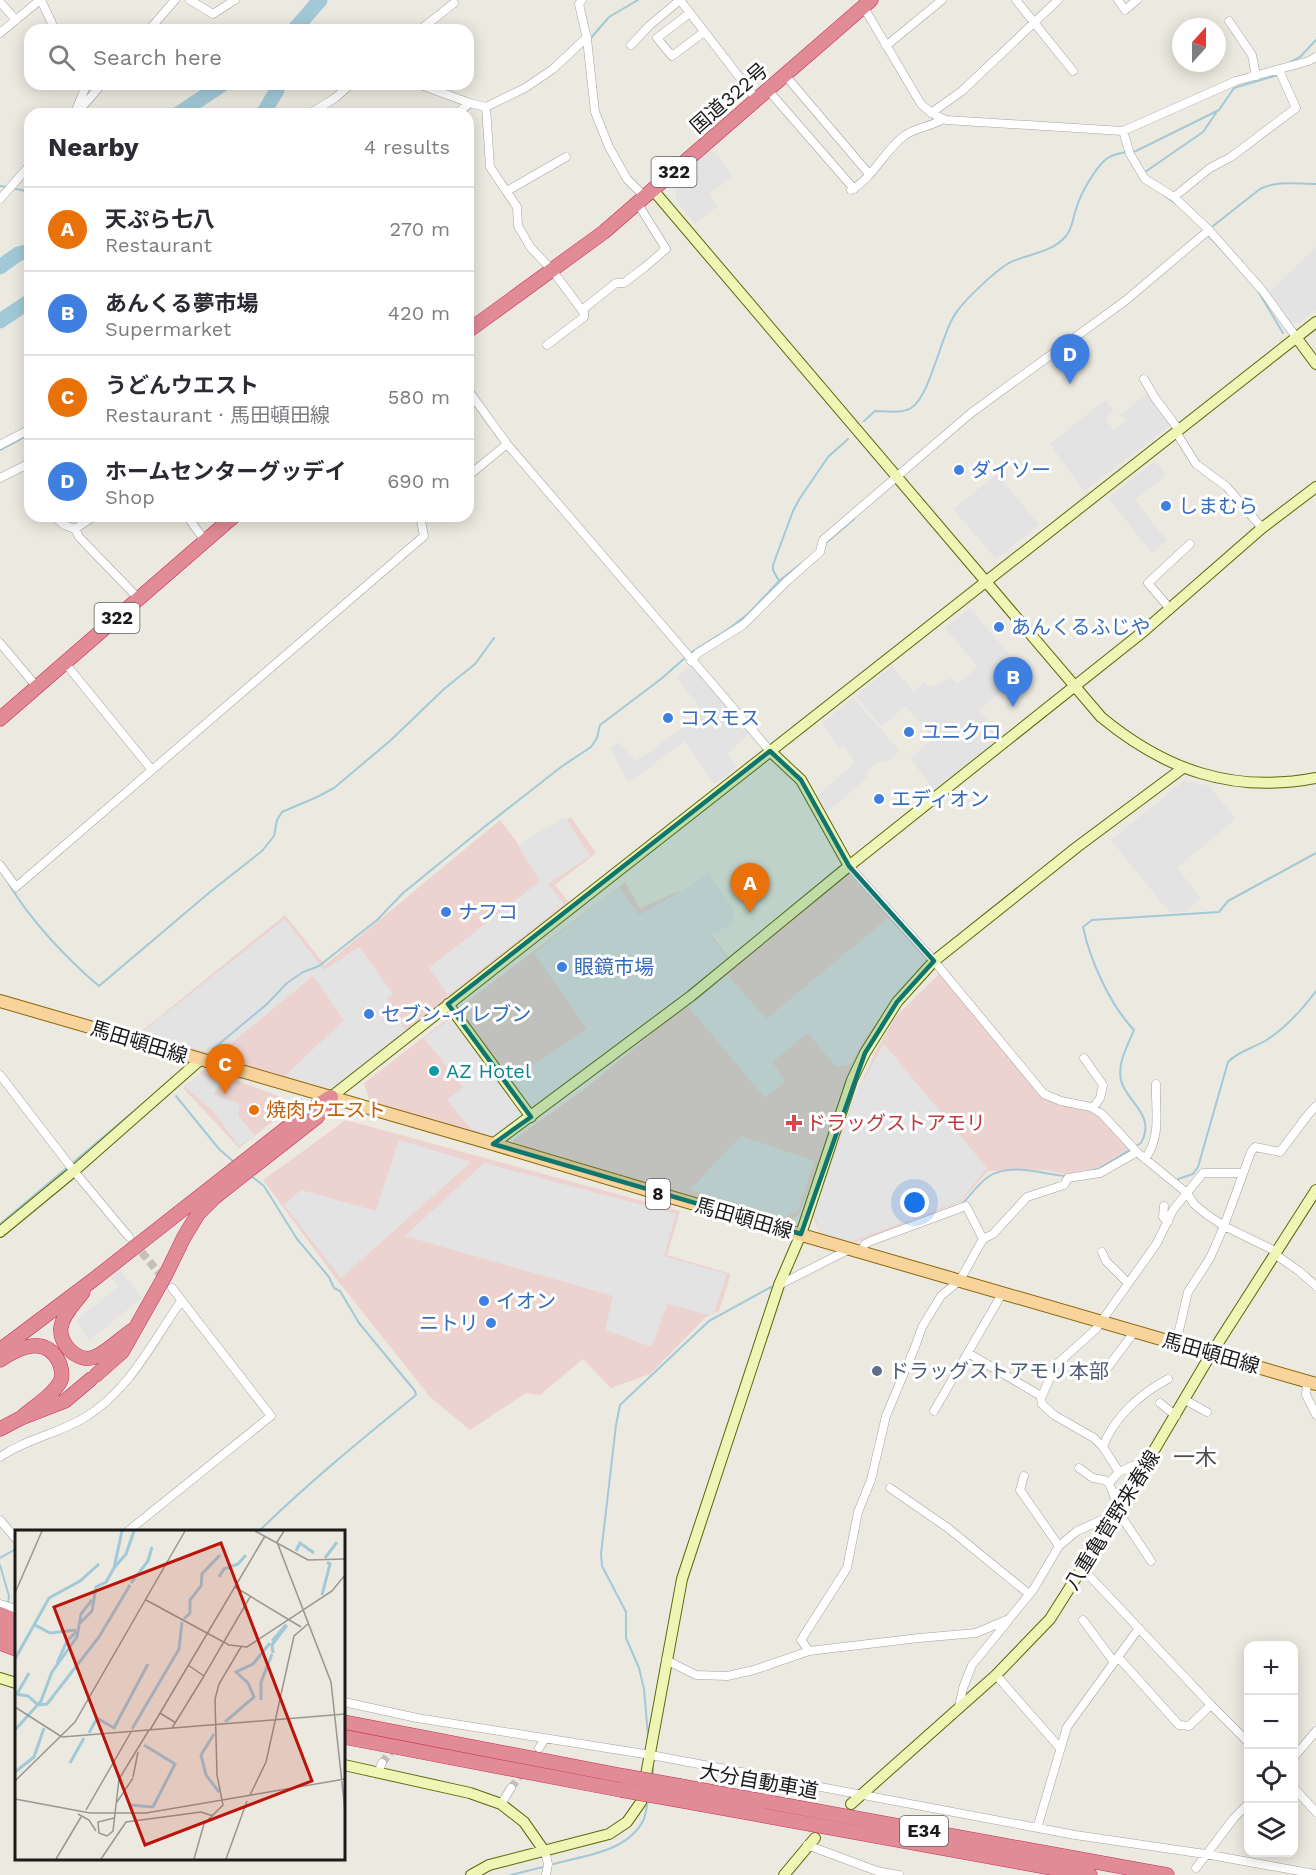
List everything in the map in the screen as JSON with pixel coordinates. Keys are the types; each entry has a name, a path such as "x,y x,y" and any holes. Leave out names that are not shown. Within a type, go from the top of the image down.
{"highway":[{"name":"国道322号","path":"474,327 604,232 867,3"},
{"name":"322","path":"0,719 225,522"},
{"path":"0,1350 93,1280 208,1188 331,1097"},
{"path":"0,1429 65,1401 122,1352 198,1214 215,1197 317,1117 331,1097"},
{"path":"93,1280 64,1317 62,1323 63,1342 72,1353 82,1358 95,1358 137,1326"},
{"path":"0,1360 32,1344 45,1347 56,1356 61,1367 62,1378 53,1391 21,1418"},
{"path":"0,1614 15,1621"},
{"path":"0,1629 15,1635"},
{"path":"0,1646 15,1651"},
{"name":"大分自動車道","path":"345,1722 622,1783"},
{"name":"大分自動車道","path":"345,1737 1167,1875"},
{"name":"大分自動車道","path":"679,1793 1090,1875"}],"main road":[{"name":"馬田頓田線","path":"0,1001 1311,1382"}],"street":[{"path":"0,33 41,0 52,24"},
{"path":"153,24 175,0"},
{"path":"190,0 213,14 235,0"},
{"path":"582,0 579,4 587,37 595,112 609,147 627,179 896,476 1101,717 1124,736 1160,758 1183,768 1249,783 1296,782 1316,777"},
{"path":"632,45 650,25 680,0 704,32 852,190 903,137 914,130 943,119"},
{"path":"886,45 942,0"},
{"path":"1016,0 1073,71"},
{"path":"931,113 962,91 1058,0"},
{"path":"1118,0 1125,10 1137,0"},
{"path":"0,2 16,20"},
{"path":"428,24 454,3"},
{"path":"867,3 886,45 921,104 931,113 943,119 1123,131 1215,90 1316,57"},
{"path":"690,13 657,38 672,56 704,32"},
{"path":"1229,21 1252,55 1256,76"},
{"path":"434,90 486,109 525,88 553,69 587,37"},
{"path":"1174,197 1210,168 1231,157 1296,108 1279,70"},
{"path":"785,75 869,174"},
{"path":"77,108 83,90"},
{"path":"80,108 97,90"},
{"path":"319,108 344,90"},
{"path":"464,108 470,103"},
{"path":"486,109 490,167 517,207 518,226 531,248 552,270 582,310 584,317 547,345"},
{"path":"1123,131 1129,152 1144,179 1174,197 1209,230 1262,290 1316,364"},
{"path":"507,191 566,157"},
{"path":"0,199 24,172"},
{"path":"582,310 616,283 624,283 666,249 645,197"},
{"path":"688,658 743,625 820,552 823,540 971,413 1125,301 1209,230"},
{"path":"331,1097 1316,322"},
{"path":"1144,379 1178,431 1196,464 1227,487 1262,528"},
{"path":"474,398 507,444 688,658 770,751 801,780 849,866 934,961 1044,1094 1061,1101 1093,1108 1102,1114 1145,1159 1187,1192 1194,1204 1224,1227 1274,1252 1316,1286"},
{"path":"0,445 24,432"},
{"path":"474,471 507,444"},
{"path":"0,478 24,466"},
{"path":"493,1144 691,996 849,866 1170,609 1262,528 1316,487"},
{"path":"61,522 75,529 79,537 139,599"},
{"path":"75,529 85,522"},
{"path":"192,522 205,541"},
{"path":"0,866 16,887 424,536 421,522"},
{"path":"1170,609 1148,583 1190,544"},
{"path":"0,643 37,687"},
{"path":"65,663 152,770"},
{"path":"471,1875 489,1865 609,1834 627,1821 641,1802 682,1579 779,1285 801,1234 852,1080 882,1024 897,1002 934,961 1077,847 1183,768"},
{"path":"448,1004 531,1117"},
{"path":"1084,1058 1103,1085 1100,1098 1093,1108"},
{"path":"0,1232 74,1171 200,1060"},
{"path":"0,1075 74,1171 129,1237"},
{"path":"1145,1159 1152,1149 1156,1136 1158,1118 1156,1084"},
{"path":"1176,1343 1188,1292 1210,1258 1224,1227 1251,1152 1255,1147 1280,1152 1316,1106"},
{"path":"809,1652 801,1640 847,1568 858,1512 872,1480 886,1416 922,1327 941,1296 960,1280 983,1239 993,1234 1027,1197 1064,1185 1068,1178 1100,1173 1135,1149"},
{"path":"1119,1472 1103,1447 1094,1438 1054,1415 1042,1404 1041,1396 1056,1365 1096,1329 1157,1243 1173,1210 1203,1173 1242,1173"},
{"name":"八重亀菅野来春線","path":"851,1804 996,1675 1050,1619 1117,1513 1274,1252 1316,1190"},
{"path":"779,1285 871,1241 966,1206 983,1239"},
{"path":"1164,1206 1163,1217 1168,1222"},
{"path":"1102,1252 1106,1261 1128,1283"},
{"path":"129,1530 271,1416 172,1288"},
{"path":"934,1411 1003,1292"},
{"path":"0,1457 33,1439 59,1431 106,1403 139,1366 181,1301"},
{"path":"1108,1367 1135,1331"},
{"path":"968,1353 1041,1396"},
{"path":"1103,1447 1110,1431 1137,1400 1152,1387 1168,1379"},
{"path":"1311,1382 1306,1395 1316,1415"},
{"path":"1185,1400 1207,1412"},
{"path":"1160,1403 1176,1416"},
{"path":"1109,1483 1119,1472 1150,1458"},
{"path":"1079,1468 1093,1479 1109,1483 1116,1501 1117,1513 1151,1561"},
{"path":"1024,1476 1020,1490 1059,1546"},
{"path":"890,1488 957,1536 1029,1594"},
{"path":"959,1707 972,1665 1029,1594 1059,1546 1077,1531 1117,1513"},
{"path":"0,1520 15,1538"},
{"path":"1082,1568 1244,1738"},
{"path":"0,1604 15,1609"},
{"path":"666,1660 696,1675 727,1676 754,1670 809,1652 976,1633 1009,1619"},
{"path":"1083,1620 1116,1659 1179,1725 1189,1726 1211,1705"},
{"path":"1037,1828 1067,1727 1139,1628"},
{"path":"996,1675 1060,1748"},
{"path":"0,1678 15,1683"},
{"path":"345,1702 417,1718 651,1755 1037,1828 1316,1874"},
{"path":"410,1727 417,1718"},
{"path":"1298,1751 1316,1731"},
{"path":"539,1748 545,1739"},
{"path":"345,1765 380,1768 501,1804 524,1822 545,1852 548,1864 546,1875"},
{"path":"501,1804 511,1788"},
{"path":"1298,1793 1316,1812"},
{"path":"1196,1868 1244,1808"},
{"path":"784,1875 811,1842 879,1873 899,1875"}],"highlighted area":[{"path":"770,751 801,780 849,866 934,961 897,1002 865,1053 801,1234 493,1144 531,1117 448,1004"}],"shaded area":[{"path":"707,149 717,154 732,177 709,194 718,206 695,224 676,201 676,176"},
{"path":"1316,247 1316,310 1299,323 1292,322 1269,292"},
{"path":"1148,393 1171,425 1084,491 1050,444 1105,400 1114,410 1105,419 1114,430 1126,421 1120,415"},
{"path":"1155,461 1166,475 1135,500 1167,541 1152,553 1108,498"},
{"path":"997,474 1039,525 996,559 953,509"},
{"path":"970,608 1024,672 979,710 1003,739 935,792 910,758 946,729 933,738 906,706 881,726 856,696 892,666 914,692 924,682 928,686 933,686 951,678 957,684 978,667 945,628"},
{"path":"691,666 749,733 727,754 737,767 714,784 685,741 628,783 610,748 618,742 636,761 704,713 676,677"},
{"path":"853,698 900,751 885,763 882,760 866,772 868,777 825,814 815,798 855,762 843,746 839,749 822,723"},
{"path":"1185,780 1209,786 1236,819 1177,868 1201,898 1185,912 1169,912 1111,840"},
{"path":"565,817 590,856 548,884 564,904 448,995 429,968 540,881 518,846"},
{"path":"571,817 596,853 555,885 570,904 331,1093 137,1035 285,915 325,965 500,820 520,846"},
{"path":"708,873 732,907 735,923 722,929 717,935 714,932 710,935 729,961 532,1112 509,1082 587,1029 534,953 619,887 639,915"},
{"path":"848,873 930,961 884,1013 856,1064 799,1215 787,1222 513,1147 513,1140 583,1090"},
{"path":"625,882 640,908 679,891 731,961 533,1116 465,1020 465,1003"},
{"path":"888,918 927,961 867,1034 850,1064 836,1067 808,1033 772,1062 785,1081 765,1098 687,1005 726,973 766,1019"},
{"path":"285,919 324,970 359,947 393,994 387,999 407,1032 333,1090 285,1076 344,1020 313,976 217,1055 141,1033"},
{"path":"940,973 1043,1095 1089,1109 1100,1116 1130,1148 1097,1168 1065,1174 1044,1170 988,1171 961,1202 850,1244 821,1234 812,1216 853,1100 877,1049 896,1016"},
{"path":"451,1016 527,1115 493,1141 370,1103 364,1083"},
{"path":"454,1016 525,1114 496,1138 471,1129 447,1100 463,1087 424,1038"},
{"path":"884,1044 987,1168 960,1201 847,1243 821,1233 814,1214 857,1091"},
{"path":"205,1069 278,1096 283,1108 281,1115 239,1148 183,1088"},
{"path":"200,1074 221,1083 213,1094 240,1104 238,1116 255,1135 239,1146 213,1111 185,1087"},
{"path":"346,1120 680,1211 667,1255 731,1274 719,1311 706,1317 650,1374 611,1388 583,1359 540,1395 526,1393 470,1430 430,1397 338,1281 263,1180"},
{"path":"741,1136 814,1161 798,1210 785,1217 690,1190"},
{"path":"399,1140 471,1162 341,1278 284,1205 301,1190 376,1211"},
{"path":"484,1163 676,1214 664,1256 727,1274 713,1316 667,1304 652,1347 605,1330 613,1296 405,1236"},
{"path":"120,1270 142,1298 89,1341 76,1320 118,1287 111,1277"}],"waterway":[{"path":"299,24 320,0"},
{"path":"591,38 609,17 638,0"},
{"path":"1289,63 1300,57 1316,40"},
{"path":"864,421 875,411 903,411 911,408 918,401 930,377 946,332 958,310 1003,267 1016,260 1047,250 1066,236 1085,188 1105,160 1116,154 1136,151 1219,110 1234,88 1278,75"},
{"path":"187,108 214,90"},
{"path":"266,108 277,90"},
{"path":"1145,172 1203,132 1216,113"},
{"path":"1213,226 1267,186 1288,183 1316,184"},
{"path":"0,186 7,187"},
{"path":"12,188 24,191"},
{"path":"1164,195 1176,204"},
{"path":"1206,233 1233,262"},
{"path":"0,267 18,254 24,252"},
{"path":"1258,291 1283,333"},
{"path":"0,321 24,305"},
{"path":"0,450 24,437"},
{"path":"690,653 749,613 779,581 773,565 793,511 828,457 848,439"},
{"path":"827,542 854,519"},
{"path":"779,581 803,562"},
{"path":"9,884 50,939 99,986 262,851 274,836 277,820 282,812 334,788 475,664 494,638"},
{"path":"213,1049 267,1004 287,983 303,972 319,966 377,920 403,893 483,828 561,767 591,747 597,738 600,725 686,657"},
{"path":"1092,1170 1098,1169 1141,1143 1145,1133 1145,1124 1143,1116 1124,1088 1120,1074 1124,1054 1134,1030 1117,1008 1102,981 1083,927 1092,920 1219,912 1228,901 1316,853"},
{"path":"1178,1179 1193,1174 1198,1167 1228,1062 1236,1055 1280,1031 1316,991"},
{"path":"176,1096 219,1149 235,1163"},
{"path":"0,1224 133,1112"},
{"path":"962,1204 984,1180 1006,1170 1026,1170 1066,1176"},
{"path":"251,1176 264,1186 297,1239 329,1277 334,1288 340,1291 359,1323 416,1395 355,1445 260,1530"},
{"path":"648,1735 644,1689 639,1668 626,1638 626,1612 602,1566 601,1554 620,1405 709,1321 771,1287"},
{"path":"0,1558 15,1550"},
{"path":"0,1565 9,1596 8,1604"},
{"path":"653,1765 653,1777"},
{"path":"554,1864 592,1855 628,1839 644,1819 648,1800"},
{"path":"511,1875 543,1867"}],"tunnel":[{"path":"134,1243 165,1280"},
{"path":"382,1763 396,1745"},
{"path":"511,1788 524,1770"}],"place":[{"name":"ホームセンターグッデイ","path":"1070,384"},
{"name":"ダイソー","path":"959,470"},
{"name":"しまむら","path":"1166,506"},
{"name":"あんくるふじや","path":"999,627"},
{"name":"あんくる夢市場","path":"1013,707"},
{"name":"コスモス","path":"668,718"},
{"name":"ユニクロ","path":"909,732"},
{"name":"エディオン","path":"879,799"},
{"name":"ナフコ","path":"446,912"},
{"name":"天ぷら七八","path":"750,913"},
{"name":"眼鏡市場","path":"562,967"},
{"name":"セブン-イレブン","path":"369,1014"},
{"name":"AZ Hotel","path":"434,1071"},
{"name":"うどんウエスト","path":"225,1094"},
{"name":"焼肉ウエスト","path":"254,1110"},
{"name":"ドラッグストアモリ","path":"794,1123"},
{"name":"イオン","path":"484,1301"},
{"name":"ニトリ","path":"491,1323"},
{"name":"ドラッグストアモリ本部","path":"877,1371"}],"district":[{"name":"一木","path":"1195,1457"}]}
